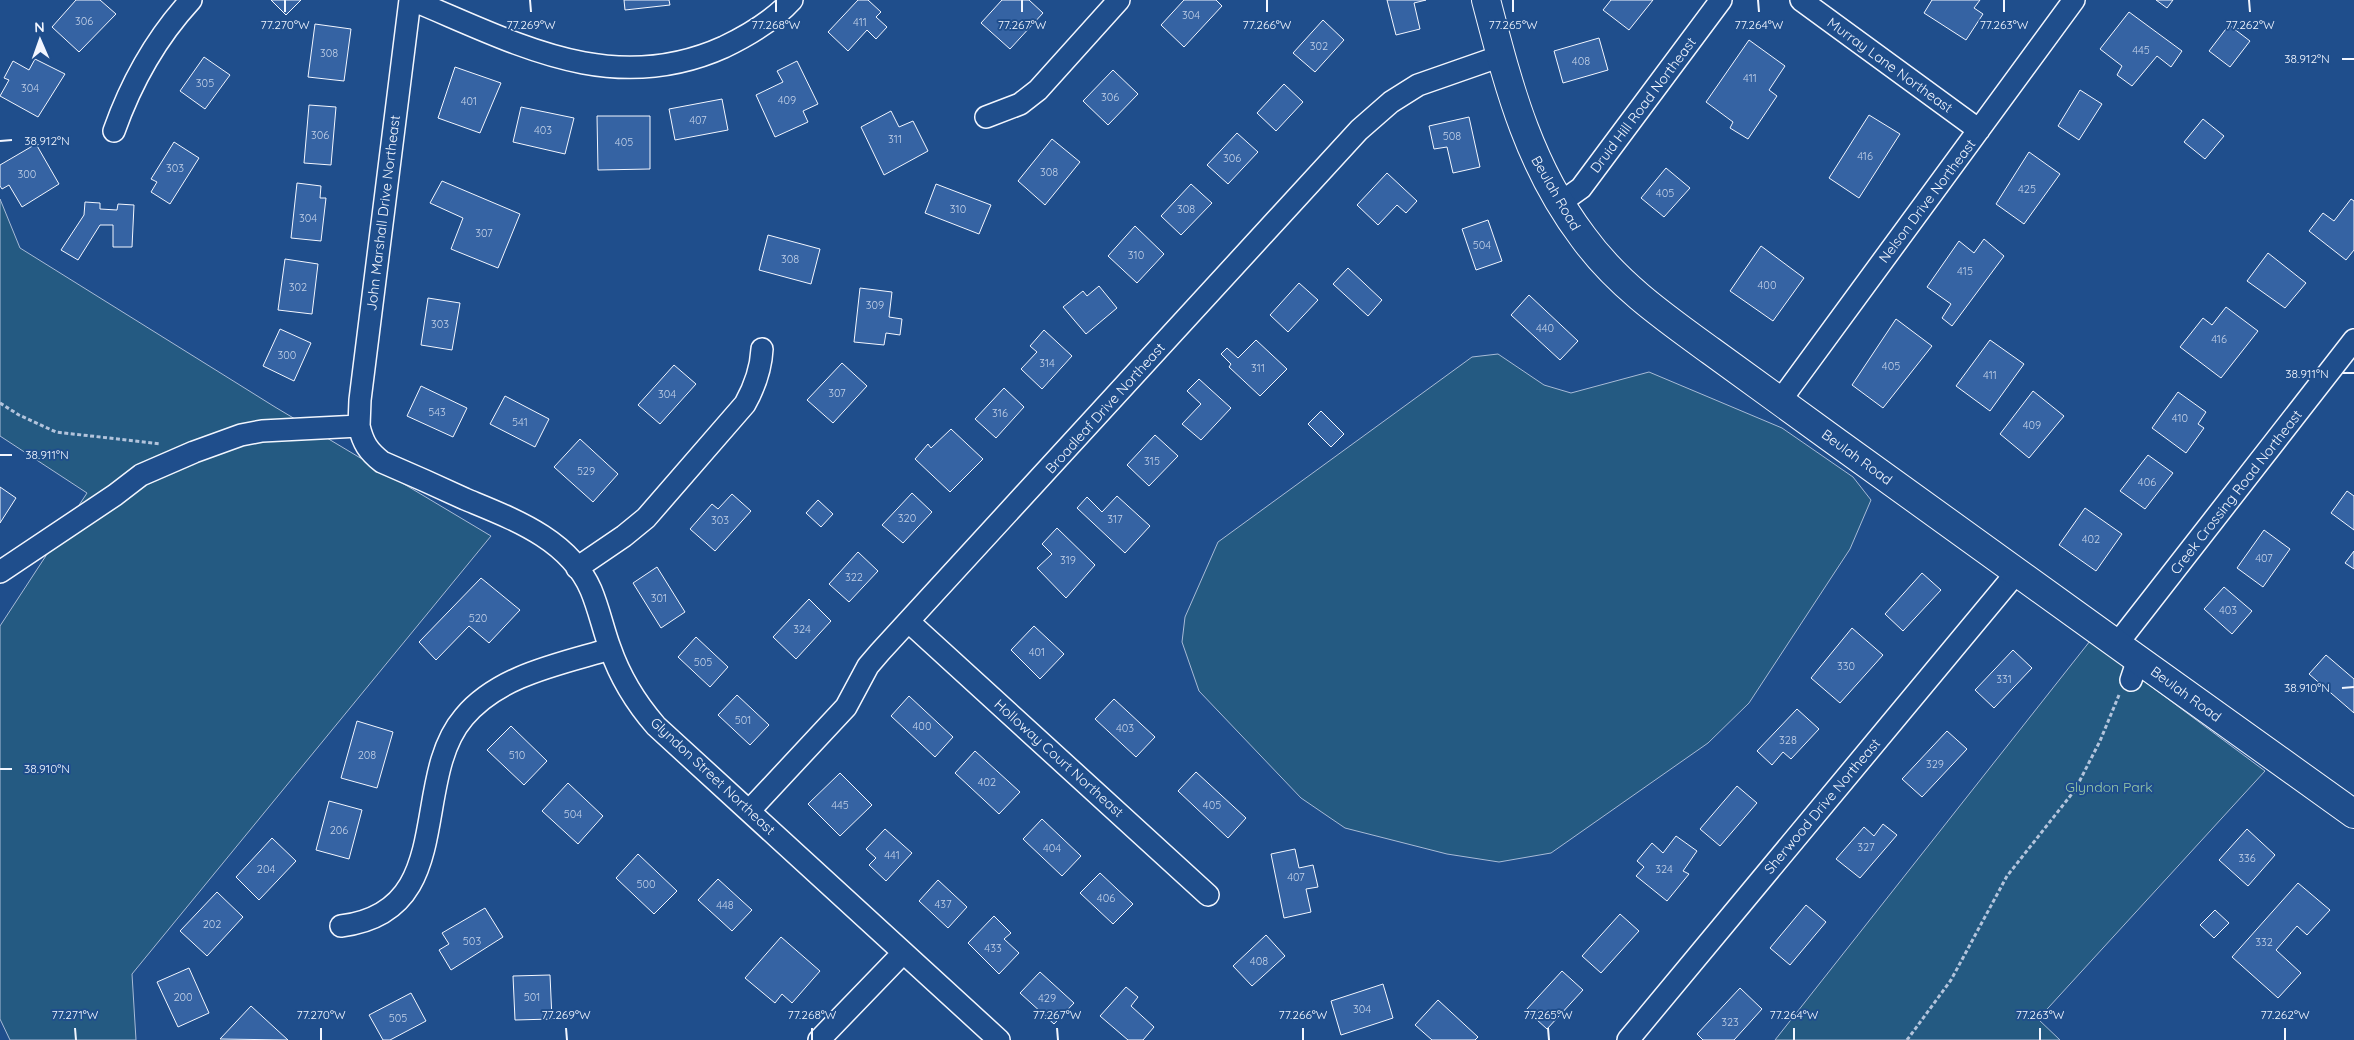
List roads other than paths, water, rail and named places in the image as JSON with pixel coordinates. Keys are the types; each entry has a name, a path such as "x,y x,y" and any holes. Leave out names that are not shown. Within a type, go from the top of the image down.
{"main road":[{"name":"Beulah Road","path":"1486,0 1521,124 1532,151 1560,203 1582,236 1618,278 1663,316 2017,572 2128,661 2354,814"}],"street":[{"path":"114,131 135,80 155,45 191,0"},
{"path":"410,0 554,57 604,67 641,68 676,64 714,51 745,37 763,26 792,0"},
{"name":"John Marshall Drive Northeast","path":"359,426 360,400 410,0"},
{"path":"986,117 1020,104 1038,90 1119,0"},
{"name":"Druid Hill Road Northeast","path":"1560,203 1581,188 1721,0"},
{"name":"Murray Lane Northeast","path":"1801,0 1979,130"},
{"name":"Nelson Drive Northeast","path":"1780,401 2074,0"},
{"name":"Broadleaf Drive Northeast","path":"749,811 846,707 868,666 1358,130 1391,102 1418,85 1501,56"},
{"name":"Creek Crossing Road Northeast","path":"2128,661 2354,340"},
{"path":"577,568 624,536 646,518 745,404 755,386 761,366 762,349"},
{"path":"0,572 115,495 141,475 194,452 241,435 262,431 359,426"},
{"name":"Glyndon Street Northeast","path":"359,426 363,443 369,452 382,462 510,518 544,537 561,550 577,568 591,590 610,649 624,682 647,715 999,1040"},
{"name":"Sherwood Drive Northeast","path":"1628,1040 2017,572"},
{"name":"Holloway Court Northeast","path":"909,622 1208,895"},
{"path":"341,926 370,919 387,910 403,894 416,874 424,854 432,814 435,782 442,757 452,733 463,717 479,701 515,680 610,649"},
{"path":"819,1040 903,953"}],"park label":[{"name":"Glyndon Park","path":"2109,787"}]}
